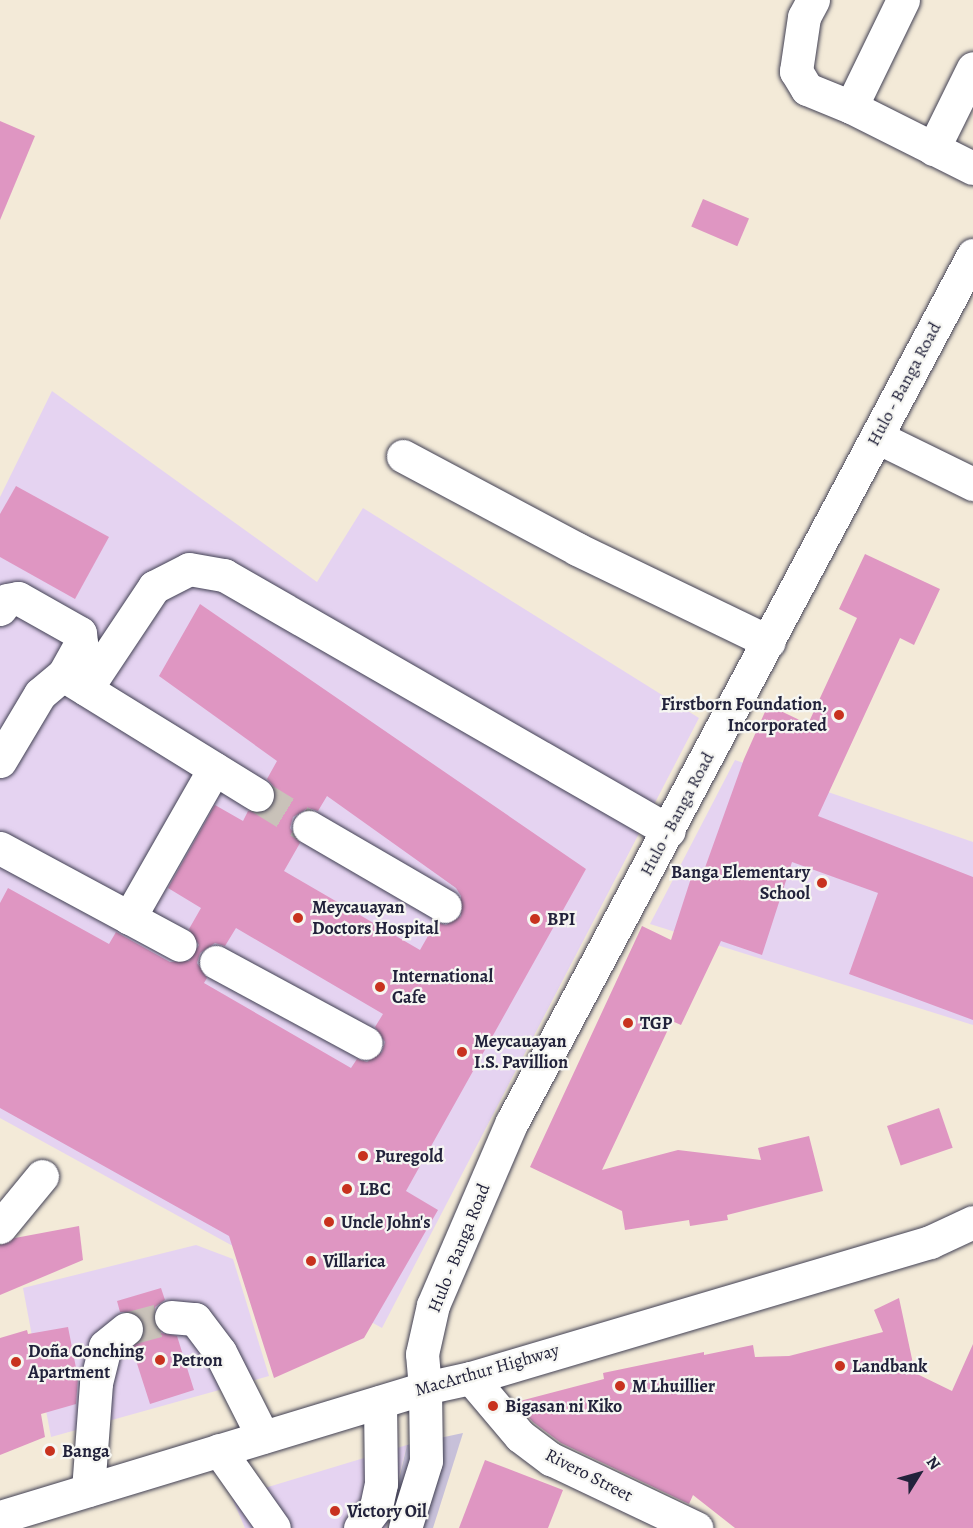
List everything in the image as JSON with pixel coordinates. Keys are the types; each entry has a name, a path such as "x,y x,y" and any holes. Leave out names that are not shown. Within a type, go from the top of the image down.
{"main road":[{"path":"851,107 903,0"},
{"path":"805,6 796,71 807,89 851,107 973,168"},
{"path":"933,149 973,68"},
{"name":"Hulo - Banga Road","path":"405,1528 426,1461 422,1354 433,1305 508,1133 973,255"},
{"path":"877,437 973,484"},
{"path":"403,456 577,549 769,642"},
{"path":"0,761 40,694 74,682 154,587 189,569 224,575 669,831"},
{"path":"0,609 7,600 18,598 80,633 81,643 74,682"},
{"path":"74,682 257,795"},
{"path":"129,918 214,769"},
{"path":"309,826 445,906"},
{"path":"0,848 180,945"},
{"path":"216,962 366,1043"},
{"path":"0,1227 42,1176"},
{"name":"MacArthur Highway","path":"18,1518 88,1490 425,1388 471,1378 918,1245 973,1222"},
{"path":"171,1317 195,1319 214,1343 262,1437"},
{"path":"88,1490 96,1383 105,1346 126,1329"},
{"name":"Rivero Street","path":"471,1378 520,1436 551,1459 696,1528"},
{"path":"360,1528 376,1507 381,1484 380,1402"},
{"path":"219,1450 274,1528"}],"shaded area":[{"name":"Meycauayan Doctors Hospital","path":"52,391 317,582 363,508 699,718 382,1328 0,1118 0,497"},
{"name":"Banga Elementary School","path":"735,760 973,842 973,1025 650,924"},
{"path":"196,1245 233,1259 269,1376 51,1437 23,1288"},
{"path":"463,1433 433,1528 388,1528 407,1445"},
{"path":"407,1445 386,1528 245,1528 232,1498"}],"building":[{"path":"0,121 35,136 0,220"},
{"path":"703,199 749,219 737,246 691,227"},
{"path":"16,486 109,537 75,599 0,557 0,514"},
{"path":"865,554 940,589 914,645 900,638 818,816 973,877 973,1020 849,974 878,893 792,862 762,955 721,941 681,1025 672,1021 602,1170 678,1150 761,1160 758,1148 809,1136 823,1191 727,1215 728,1220 690,1226 689,1220 625,1230 622,1211 530,1167 642,926 671,940 693,872 702,876 744,759 768,705 808,724 857,618 839,609"},
{"path":"200,604 586,869 406,1191 438,1210 364,1338 274,1378 229,1236 0,1108 0,903 8,888 109,944 116,932 170,962 189,961 199,945 189,929 201,908 168,888 215,805 243,821 248,811 265,812 273,804 274,787 267,779 277,761 159,676","holes":["327,796 456,888 461,896 461,916 446,925 436,922 420,950 284,871 300,843 290,828 293,817 308,808 318,811","236,928 383,1014 375,1027 385,1042 382,1052 367,1062 357,1059 351,1068 204,983 207,978 197,963 200,953 215,943 225,946"]},
{"path":"939,1108 953,1148 901,1166 887,1126"},
{"path":"79,1226 83,1260 0,1295 0,1245 15,1238"},
{"name":"Petron","path":"161,1288 165,1300 155,1307 154,1324 161,1333 177,1336 194,1390 150,1404 132,1348 143,1336 144,1326 133,1312 120,1312 117,1301"},
{"path":"899,1298 915,1373 952,1391 973,1344 973,1528 735,1528 693,1495 689,1504 561,1443 533,1422 516,1402 604,1379 603,1373 704,1352 704,1355 753,1345 755,1357 789,1356 883,1332 874,1310"},
{"path":"68,1327 78,1378 76,1404 41,1414 45,1437 0,1455 0,1338 27,1330 28,1334"},
{"path":"485,1460 563,1490 548,1528 459,1528"}],"tunnel":[{"path":"257,795 309,827"},
{"path":"126,1329 171,1317"}],"place":[{"name":"Firstborn Foundation, Incorporated","path":"839,715"},
{"name":"Banga Elementary School","path":"822,883"},
{"name":"Meycauayan Doctors Hospital","path":"298,918"},
{"name":"BPI","path":"535,919"},
{"name":"International Cafe","path":"380,987"},
{"name":"TGP","path":"628,1023"},
{"name":"Meycauayan I.S. Pavillion","path":"462,1052"},
{"name":"Puregold","path":"363,1156"},
{"name":"LBC","path":"347,1189"},
{"name":"Uncle John's","path":"329,1222"},
{"name":"Villarica","path":"311,1261"},
{"name":"Petron","path":"160,1360"},
{"name":"Doña Conching Apartment","path":"16,1362"},
{"name":"Landbank","path":"840,1366"},
{"name":"M Lhuillier","path":"620,1386"},
{"name":"Bigasan ni Kiko","path":"493,1406"},
{"name":"Banga","path":"50,1451"},
{"name":"Victory Oil","path":"335,1511"}]}
